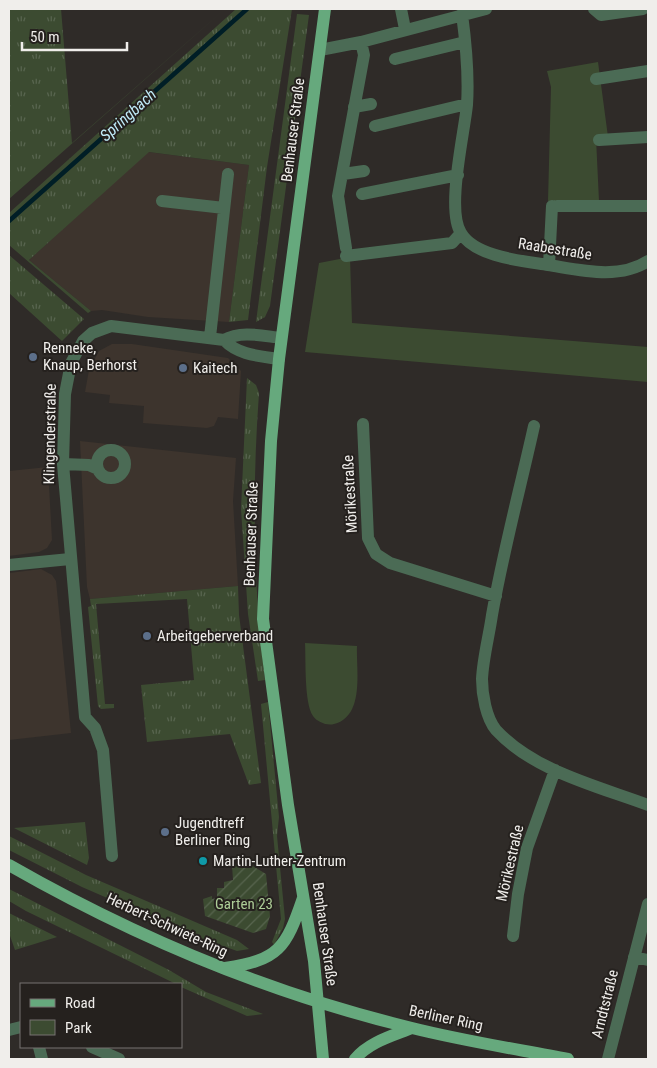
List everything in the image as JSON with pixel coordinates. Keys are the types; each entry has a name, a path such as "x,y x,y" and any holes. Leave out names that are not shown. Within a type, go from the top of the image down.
{"main road":[{"name":"Benhauser Straße","path":"324,9 281,338 271,441 263,619 288,805 304,896 324,1059"},
{"name":"Herbert-Schwiete-Ring","path":"9,865 50,888 177,950 317,1002"},
{"path":"222,968 252,964 263,960 280,949 292,928 304,896"},
{"name":"Berliner Ring","path":"317,1002 412,1028 568,1059"},
{"path":"355,1059 365,1049 379,1041 412,1028"}],"street":[{"path":"401,9 405,29"},
{"path":"320,50 361,42 467,12 486,9"},
{"path":"594,9 602,15 643,9"},
{"path":"361,42 364,55 338,196 346,252 452,243 461,234 454,213 467,104 465,42 467,12"},
{"path":"395,59 465,42"},
{"path":"596,79 648,71"},
{"path":"354,107 371,104"},
{"path":"375,126 467,104"},
{"path":"599,140 648,137"},
{"path":"343,174 364,171"},
{"path":"210,337 228,174"},
{"path":"362,194 458,174"},
{"path":"162,201 224,208"},
{"path":"549,265 555,206 648,206"},
{"name":"Raabestraße","path":"461,234 475,246 503,257 605,274 648,261"},
{"name":"Klingenderstraße","path":"112,856 103,750 95,728 85,717 63,464 67,383 76,351 92,333 111,326 210,337 224,340 230,346 248,354 279,358"},
{"name":"Klingenderstraße","path":"224,340 231,336 251,334 281,338"},
{"name":"Mörikestraße","path":"363,424 368,538 376,554 390,563 496,596"},
{"path":"534,426 496,596 482,681 489,720 496,730 517,748 555,770 648,805"},
{"path":"63,464 89,464 98,469"},
{"path":"9,565 70,559"},
{"name":"Mörikestraße","path":"513,936 518,894 527,848 555,770"},
{"name":"Arndtstraße","path":"608,1059 648,904"},
{"name":"Arndtstraße","path":"634,957 648,960"},
{"path":"94,1048 119,1059"}],"shaded area":[{"path":"148,152 249,165 229,322 148,317 102,310 91,311 29,260"},
{"path":"112,344 132,344 228,358 241,371 238,419 218,417 214,426 207,428 143,423 144,406 109,403 110,395 85,392 89,370 99,351"},
{"path":"80,441 236,458 233,501 238,586 90,599 87,587"},
{"path":"48,467 52,540 47,548 39,552 9,556 9,471"},
{"path":"41,569 52,575 56,581 71,733 9,740 9,573"}],"green space":[{"path":"9,9 61,9 72,143 225,9 9,199"},
{"path":"236,9 292,9 267,167 248,320 229,322 249,165 149,152 29,260 91,311 88,313 9,245 9,213"},
{"path":"297,14 309,15 270,306 265,317 256,322"},
{"path":"598,62 608,137 596,138 599,201 548,201 551,87 547,71"},
{"path":"9,255 84,319 62,341 9,293"},
{"path":"350,257 352,323 648,347 648,382 305,352 319,263"},
{"path":"247,378 256,385 259,393 255,465 255,537 258,608 265,680 258,681 248,614 241,509"},
{"path":"238,586 239,615 261,783 249,785 230,734 147,742 141,685 194,680 187,599 96,604 105,704 114,704 114,708 101,709 98,706 88,607 91,606 90,599"},
{"path":"305,643 357,646 357,691 355,702 351,712 344,719 334,724 320,722 313,716 310,710 307,692"},
{"path":"268,702 279,817 277,836 285,919 283,928 274,945 272,942 281,919 261,704"},
{"path":"85,822 89,858 87,865 14,828"},
{"path":"9,836 86,875 237,940 249,949 237,951 190,934 82,887 9,850"},
{"name":"Garten 23","path":"248,863 266,874 270,916 266,929 253,933 205,916 203,899 212,896 212,899 217,898 217,888 224,888 224,882 233,880 232,865"},
{"path":"9,889 169,970 206,992 263,1014 247,1016 182,987 182,983 174,983 9,901"},
{"path":"9,913 57,937 15,950 9,933"}],"waterway":[{"name":"Springbach","path":"9,221 247,9"}],"place":[{"name":"Renneke, Knaup, Berhorst","path":"33,357"},
{"name":"Kaitech","path":"183,368"},
{"name":"Arbeitgeberverband","path":"147,636"},
{"name":"Jugendtreff Berliner Ring","path":"165,832"},
{"name":"Martin-Luther-Zentrum","path":"203,861"}]}
